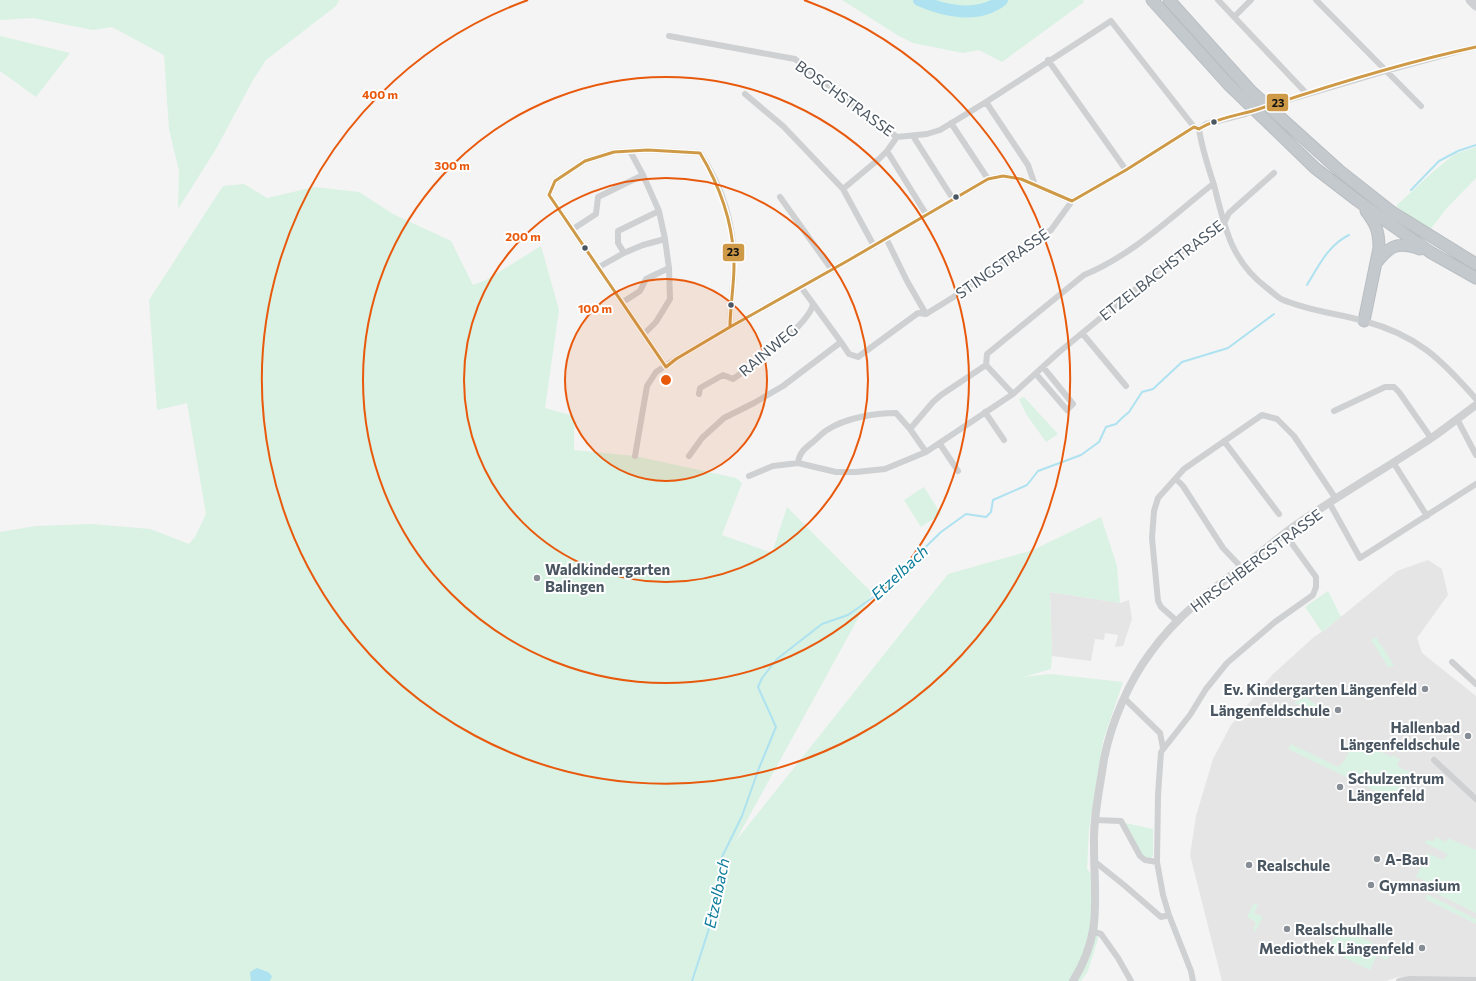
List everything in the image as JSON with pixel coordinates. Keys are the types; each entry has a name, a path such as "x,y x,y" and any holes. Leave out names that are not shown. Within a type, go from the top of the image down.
{"highway":[{"path":"1152,0 1228,84 1315,168 1358,201 1430,252 1476,278"},
{"path":"1169,0 1251,91 1340,171 1392,212 1476,264"},
{"path":"1358,201 1377,228 1379,237 1379,248 1364,321"},
{"path":"1376,263 1386,251 1400,245 1430,252"}],"main road":[{"path":"1470,0 1476,6"}],"street":[{"path":"1218,0 1307,94"},
{"path":"1234,17 1251,0"},
{"path":"1316,0 1385,71 1422,106"},
{"name":"BOSCHSTRASSE","path":"669,36 795,59 866,115 897,137 927,134 940,130 1111,21 1196,128"},
{"name":"STINGSTRASSE","path":"801,287 840,342 850,354 858,356 918,313 926,314 952,298 1051,230 1072,201 1196,128 1385,71 1459,50 1476,47"},
{"path":"1048,60 1126,170"},
{"path":"745,94 783,126 843,189 874,246"},
{"path":"986,102 1028,165 1035,185"},
{"path":"951,123 988,179"},
{"path":"1196,128 1224,223 1236,254 1254,278 1281,298 1318,312 1364,321 1406,336 1436,357 1459,379 1476,399"},
{"path":"913,136 953,199"},
{"path":"843,189 887,151 897,137"},
{"path":"630,151 660,211 666,239 669,268 670,299 656,322 644,334"},
{"path":"887,151 926,214"},
{"path":"666,367 549,194 555,180 585,161 614,152 700,152 717,181 726,205 732,239 734,266 730,327"},
{"name":"ETZELBACHSTRASSE","path":"749,476 773,466 798,463 836,472 856,472 885,469 926,452 940,444 1013,394 1082,333 1178,255 1224,223 1229,213 1274,172"},
{"path":"573,228 596,214 598,197 643,176"},
{"path":"635,456 647,386 656,372 666,367 676,358 874,246 926,214 988,179 1003,176 1021,179 1072,201"},
{"path":"1013,394 986,365 987,354 1084,274 1101,268 1132,249 1213,184"},
{"path":"780,196 832,270"},
{"path":"624,253 618,243 618,231 660,211"},
{"path":"886,238 907,281 926,314"},
{"path":"599,267 624,253 643,245 666,239"},
{"path":"623,302 640,291 646,279 669,268"},
{"name":"RAINWEG","path":"699,394 700,388 723,375 733,379 755,364 805,319 812,309 813,304"},
{"path":"1082,333 1126,386"},
{"path":"689,456 702,438 724,418 783,386 840,342"},
{"path":"910,429 941,395 986,365"},
{"path":"1036,374 1067,410 1073,404 1043,367"},
{"path":"1334,411 1385,387 1394,387 1431,438"},
{"name":"HIRSCHBERGSTRASSE","path":"1073,981 1089,950 1094,932 1096,909 1094,861 1095,820 1105,757 1113,726 1136,676 1151,652 1177,621 1211,590 1241,567 1285,534 1333,501 1431,438 1476,405"},
{"path":"985,412 1004,440"},
{"path":"798,463 799,456 804,450 828,429 848,421 880,413 896,413 910,429 926,452"},
{"path":"1177,621 1161,607 1158,601 1152,538 1154,511 1158,498 1176,480 1184,469 1262,415 1277,419 1294,436 1333,501 1360,558 1476,484"},
{"path":"1457,419 1476,456"},
{"path":"1224,441 1279,514"},
{"path":"940,444 958,471"},
{"path":"1393,462 1427,516"},
{"path":"1176,480 1183,486 1223,548 1241,567"},
{"path":"1193,981 1191,971 1169,916 1163,895 1157,862 1161,752 1190,715 1206,689 1227,663 1275,622 1313,595 1316,587 1316,577 1285,534"},
{"path":"1452,662 1476,684"},
{"path":"1125,699 1160,733 1163,748"},
{"path":"1434,760 1476,799"},
{"path":"1095,820 1121,821 1140,856 1145,860 1157,862"},
{"path":"1094,861 1161,917 1169,916"},
{"path":"1094,932 1101,934 1118,958 1131,981"},
{"path":"1399,981 1410,979 1476,980"}],"shaded area":[{"name":"Schulzentrum Längenfeld","path":"1428,560 1442,569 1448,595 1417,638 1422,653 1476,696 1476,979 1398,977 1386,981 1222,981 1190,855 1196,816 1213,759 1231,725 1272,675 1314,637 1326,629 1397,571"},
{"path":"1050,592 1120,603 1129,600 1132,619 1123,646 1115,647 1118,635 1105,633 1104,640 1095,639 1091,661 1052,656"}],"green space":[{"path":"0,0 339,0 336,6 266,60 253,80 216,149 178,209 179,171 169,129 164,55 112,27 93,30 33,18 0,20"},
{"path":"842,0 1083,0 1084,2 1002,62 979,50 963,53 913,43 899,36"},
{"path":"0,36 70,53 36,97 0,71"},
{"path":"1476,147 1476,178 1446,209 1429,231 1396,206 1435,170 1455,154"},
{"path":"244,184 267,198 314,187 359,192 393,214 451,241 473,285 486,280 541,246 559,310 545,408 574,416 574,450 635,456 736,478 742,483 722,535 772,553 787,507 872,593 735,842 948,574 1033,550 1101,517 1117,566 1120,603 1050,592 1051,669 1023,677 1050,674 1123,682 1103,741 1089,829 1087,869 1098,882 1098,939 1088,971 1081,981 0,981 0,532 36,526 91,524 150,529 189,544 195,537 206,514 187,403 157,410 149,300 223,186"},
{"path":"1024,397 1058,434 1046,442 1026,414 1019,399"},
{"path":"924,487 941,514 921,527 904,500"},
{"path":"1328,591 1341,617 1322,632 1305,607"},
{"path":"1376,637 1394,665 1389,668 1371,640"},
{"path":"1305,697 1322,708 1315,715 1294,702"},
{"path":"1356,739 1391,757 1392,755 1400,759 1397,766 1411,773 1400,797 1399,796 1396,801 1288,749 1291,744 1338,767 1344,761"},
{"path":"1125,823 1153,829 1153,856 1150,859 1141,855"},
{"path":"1436,837 1446,842 1448,838 1476,850 1476,913 1430,890 1432,884 1416,877 1427,853 1443,860 1448,854 1425,843 1426,840 1434,841"},
{"path":"1427,894 1476,919 1476,924 1425,899"},
{"path":"1254,903 1258,905 1254,913 1263,917 1255,932 1253,930 1256,922 1247,917"},
{"path":"1339,926 1390,952 1387,960 1377,955 1370,970 1328,950"}],"water":[{"path":"257,968 268,972 272,976 270,981 251,981 250,972"}],"waterway":[{"path":"919,0 950,10 961,11 982,10 993,6 1002,0"},
{"name":"Etzelbach","path":"1411,190 1439,161 1458,151 1476,145"},
{"name":"Etzelbach","path":"1307,285 1329,250 1349,235"},
{"name":"Etzelbach","path":"692,981 717,904 722,882 721,859 742,816 759,768 776,727 758,687 762,678 777,659 822,624 848,615 882,591 941,532 966,514 986,517 991,512 993,500 1027,485 1038,471 1081,455 1099,442 1106,427 1116,424 1129,412 1142,392 1153,389 1182,362 1228,348 1274,314"}],"transit line":[{"name":"23","path":"730,327 988,179 1003,176 1021,179 1072,201 1126,170 1194,127 1199,129 1221,119 1259,109 1367,75 1476,47"},
{"name":"23","path":"648,150 700,153 720,193 732,236 734,274 730,327 676,359 666,367 549,195 555,181 585,161 614,152 648,150"}],"place":[{"name":"Waldkindergarten Balingen","path":"537,578"},
{"name":"Ev. Kindergarten Längenfeld","path":"1425,689"},
{"name":"Längenfeldschule","path":"1338,710"},
{"name":"Hallenbad Längenfeldschule","path":"1468,736"},
{"name":"Schulzentrum Längenfeld","path":"1340,787"},
{"name":"A-Bau","path":"1377,859"},
{"name":"Realschule","path":"1249,865"},
{"name":"Gymnasium","path":"1371,885"},
{"name":"Realschulhalle","path":"1287,929"},
{"name":"Mediothek Längenfeld","path":"1422,948"}]}
